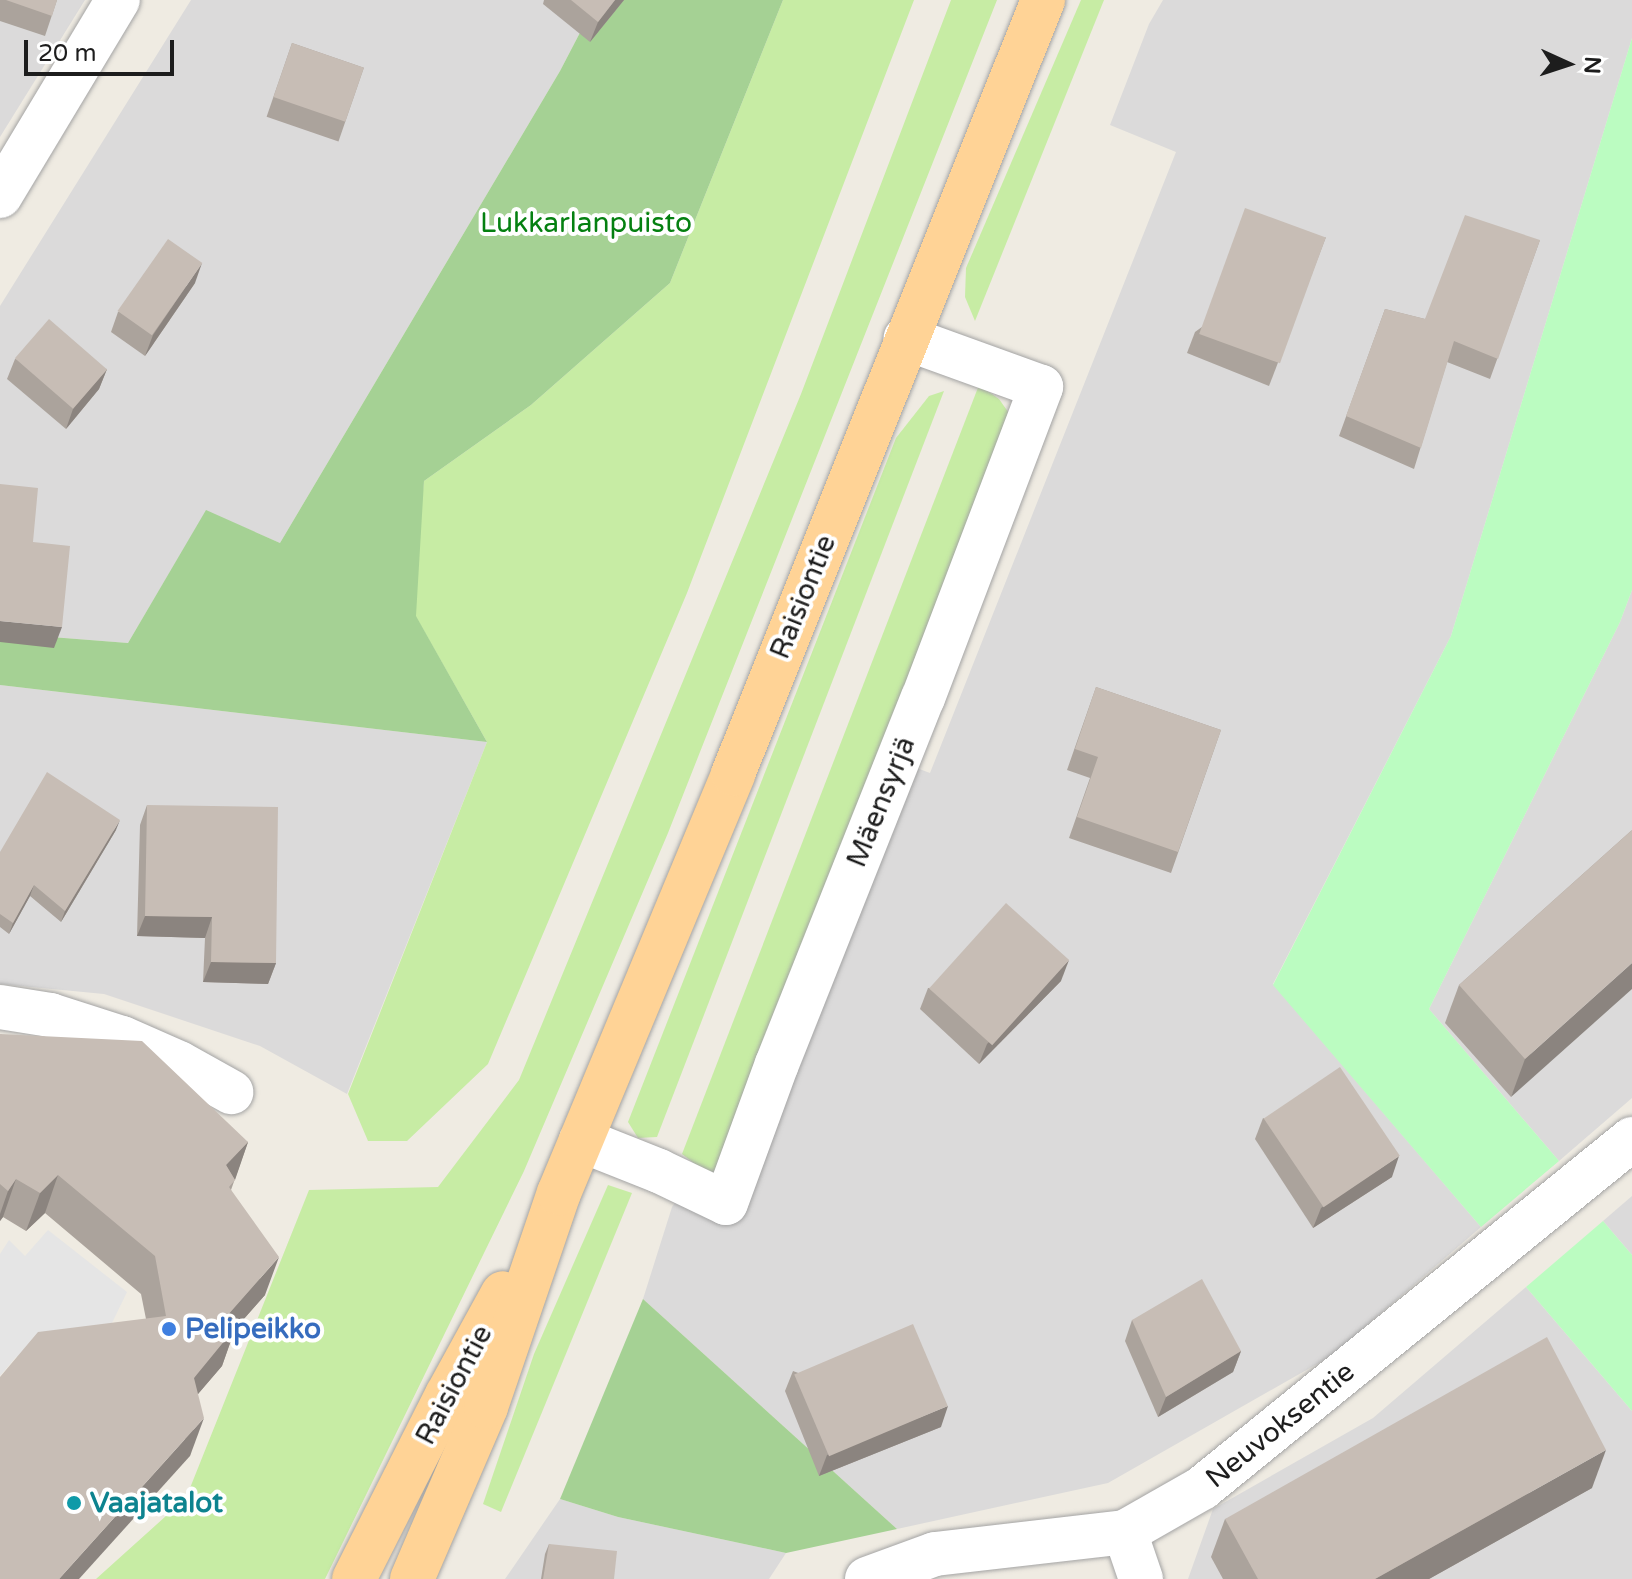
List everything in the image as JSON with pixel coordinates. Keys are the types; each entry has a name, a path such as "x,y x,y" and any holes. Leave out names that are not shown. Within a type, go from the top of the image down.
{"main road":[{"name":"Raisiontie","path":"412,1579 486,1407 559,1193 721,803 1043,0"},
{"name":"Raisiontie","path":"354,1579 447,1395 559,1193"}],"street":[{"path":"0,196 118,0"},
{"name":"Mäensyrjä","path":"581,1140 659,1171 726,1203 777,1064 923,698 1041,387 906,338"},
{"path":"0,1007 50,1015 122,1038 179,1063 231,1092"},
{"name":"Neuvoksentie","path":"867,1579 935,1554 1125,1532 1202,1488 1632,1139"},
{"path":"1125,1532 1141,1579"}],"shaded area":[{"path":"0,0 85,0 0,137"},
{"path":"191,0 597,0 560,71 280,543 206,511 128,643 0,633 0,306"},
{"path":"1163,0 1632,0 1632,38 1451,636 1273,984 1481,1227 1331,1356 1108,1483 897,1529 643,1299 672,1207 726,1128 866,749 930,773 1176,152 1110,125 1149,24"},
{"path":"1632,590 1632,1098 1559,1161 1429,1009 1620,622"},
{"path":"0,685 487,742 347,1094 260,1046 104,994 0,984"},
{"path":"1632,1196 1632,1255 1603,1221"},
{"path":"48,1230 127,1292 99,1350 16,1357 0,1376 0,1254 9,1240 25,1256"},
{"path":"1526,1287 1632,1411 1632,1579 1188,1579 1213,1509 1373,1418"},
{"path":"560,1499 618,1517 786,1553 769,1579 505,1579"}],"green space":[{"name":"Lukkarlanpuisto","path":"597,0 783,0 670,283 531,405 424,481 416,616 487,742 0,685 0,633 128,643 206,510 280,543 560,71"},
{"path":"783,0 914,0 687,593 488,1064 407,1141 368,1141 348,1094 487,742 411,608 424,481 531,405 670,283"},
{"path":"951,0 997,0 668,833 524,1171 325,1579 96,1579 186,1498 309,1190 438,1187 519,1080 801,394"},
{"path":"1081,0 1104,0 975,321 965,297 966,268"},
{"path":"1632,38 1632,590 1620,622 1429,1009 1559,1161 1481,1227 1273,985 1451,636"},
{"path":"979,385 999,399 1011,416 717,1181 682,1154"},
{"path":"944,391 657,1137 638,1138 628,1122 896,438 929,396"},
{"path":"608,1185 632,1193 501,1512 483,1504 534,1354"},
{"path":"1603,1221 1632,1255 1632,1411 1526,1287"},
{"path":"643,1299 897,1529 786,1553 618,1517 560,1499"}],"building":[{"path":"6,0 57,0 52,16"},
{"path":"571,0 615,0 598,22"},
{"path":"292,43 364,68 345,122 273,97"},
{"path":"1245,208 1326,237 1280,363 1199,334"},
{"path":"1465,215 1540,240 1498,359 1454,341 1421,448 1346,416 1385,309 1425,319"},
{"path":"168,239 202,263 152,335 118,311"},
{"path":"49,319 107,370 73,409 15,358"},
{"path":"0,484 38,488 33,542 70,546 62,627 0,621"},
{"path":"1096,687 1221,730 1178,852 1077,817 1098,757 1075,749"},
{"path":"47,772 120,820 65,911 34,885 13,923 0,914 0,852"},
{"path":"147,805 278,807 276,963 211,962 212,917 145,916"},
{"path":"1632,830 1632,963 1525,1059 1459,985"},
{"path":"1006,903 1069,960 992,1045 929,988"},
{"path":"0,1034 142,1041 248,1142 226,1165 235,1180 229,1187 279,1257 226,1317 235,1328 194,1378 204,1418 59,1579 0,1579 0,1377 38,1332 166,1316 155,1256 58,1175 40,1193 16,1179 8,1191 0,1184"},
{"path":"1340,1067 1400,1156 1324,1207 1264,1118"},
{"path":"1202,1279 1241,1351 1166,1397 1132,1320"},
{"path":"913,1324 948,1406 829,1456 794,1374"},
{"path":"1547,1337 1606,1450 1375,1579 1258,1579 1225,1519"},
{"path":"549,1544 617,1551 614,1579 543,1579"}],"place":[{"name":"Pelipeikko","path":"169,1329"},
{"name":"Vaajatalot","path":"74,1503"}]}
